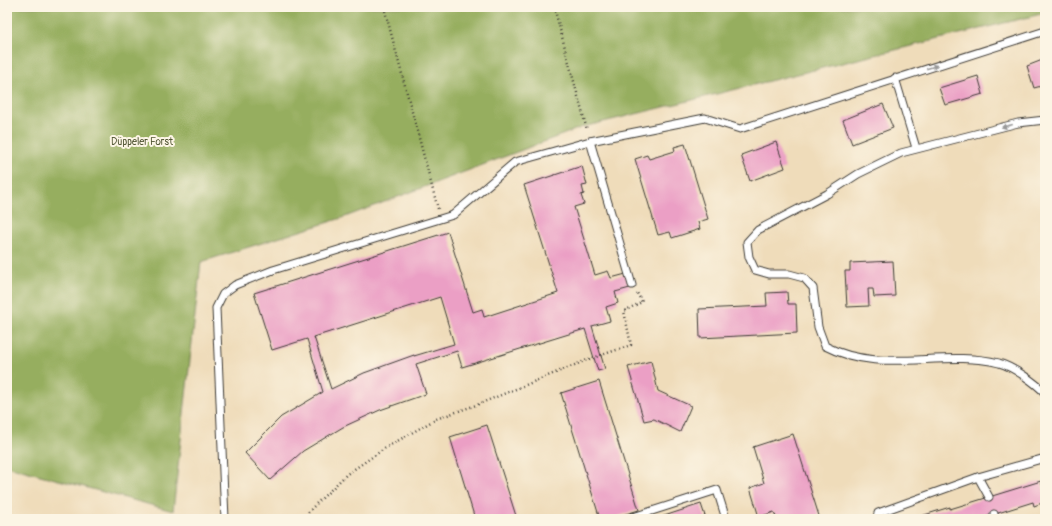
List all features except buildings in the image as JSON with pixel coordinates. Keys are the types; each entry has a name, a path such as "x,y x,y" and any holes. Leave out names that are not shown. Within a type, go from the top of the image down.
{"lane":[{"path":"225,519 216,308 223,294 236,285 273,270 453,215 515,162 590,141 705,118 740,128 1045,31"},
{"path":"895,78 916,148"},
{"path":"1045,120 1018,123 901,153 858,174 827,194 758,230 748,242 749,257 755,270 769,274 789,274 804,278 813,288 818,327 825,346 838,353 862,359 893,361 972,359 1000,364 1026,377 1045,393"},
{"path":"590,141 632,285"},
{"path":"877,519 878,513 978,477 1045,458"},
{"path":"978,477 989,497"},
{"path":"627,519 716,490 726,519"}],"path":[{"path":"384,7 440,219"},
{"path":"554,7 590,141"},
{"path":"303,519 312,508 347,474 387,447 436,419 479,404 586,360 631,345 624,311 642,302 632,285"}],"green space":[{"name":"Düppeler Forst","path":"7,7 1045,7 1045,13 583,127 345,217 201,262 173,511 7,466"}]}
